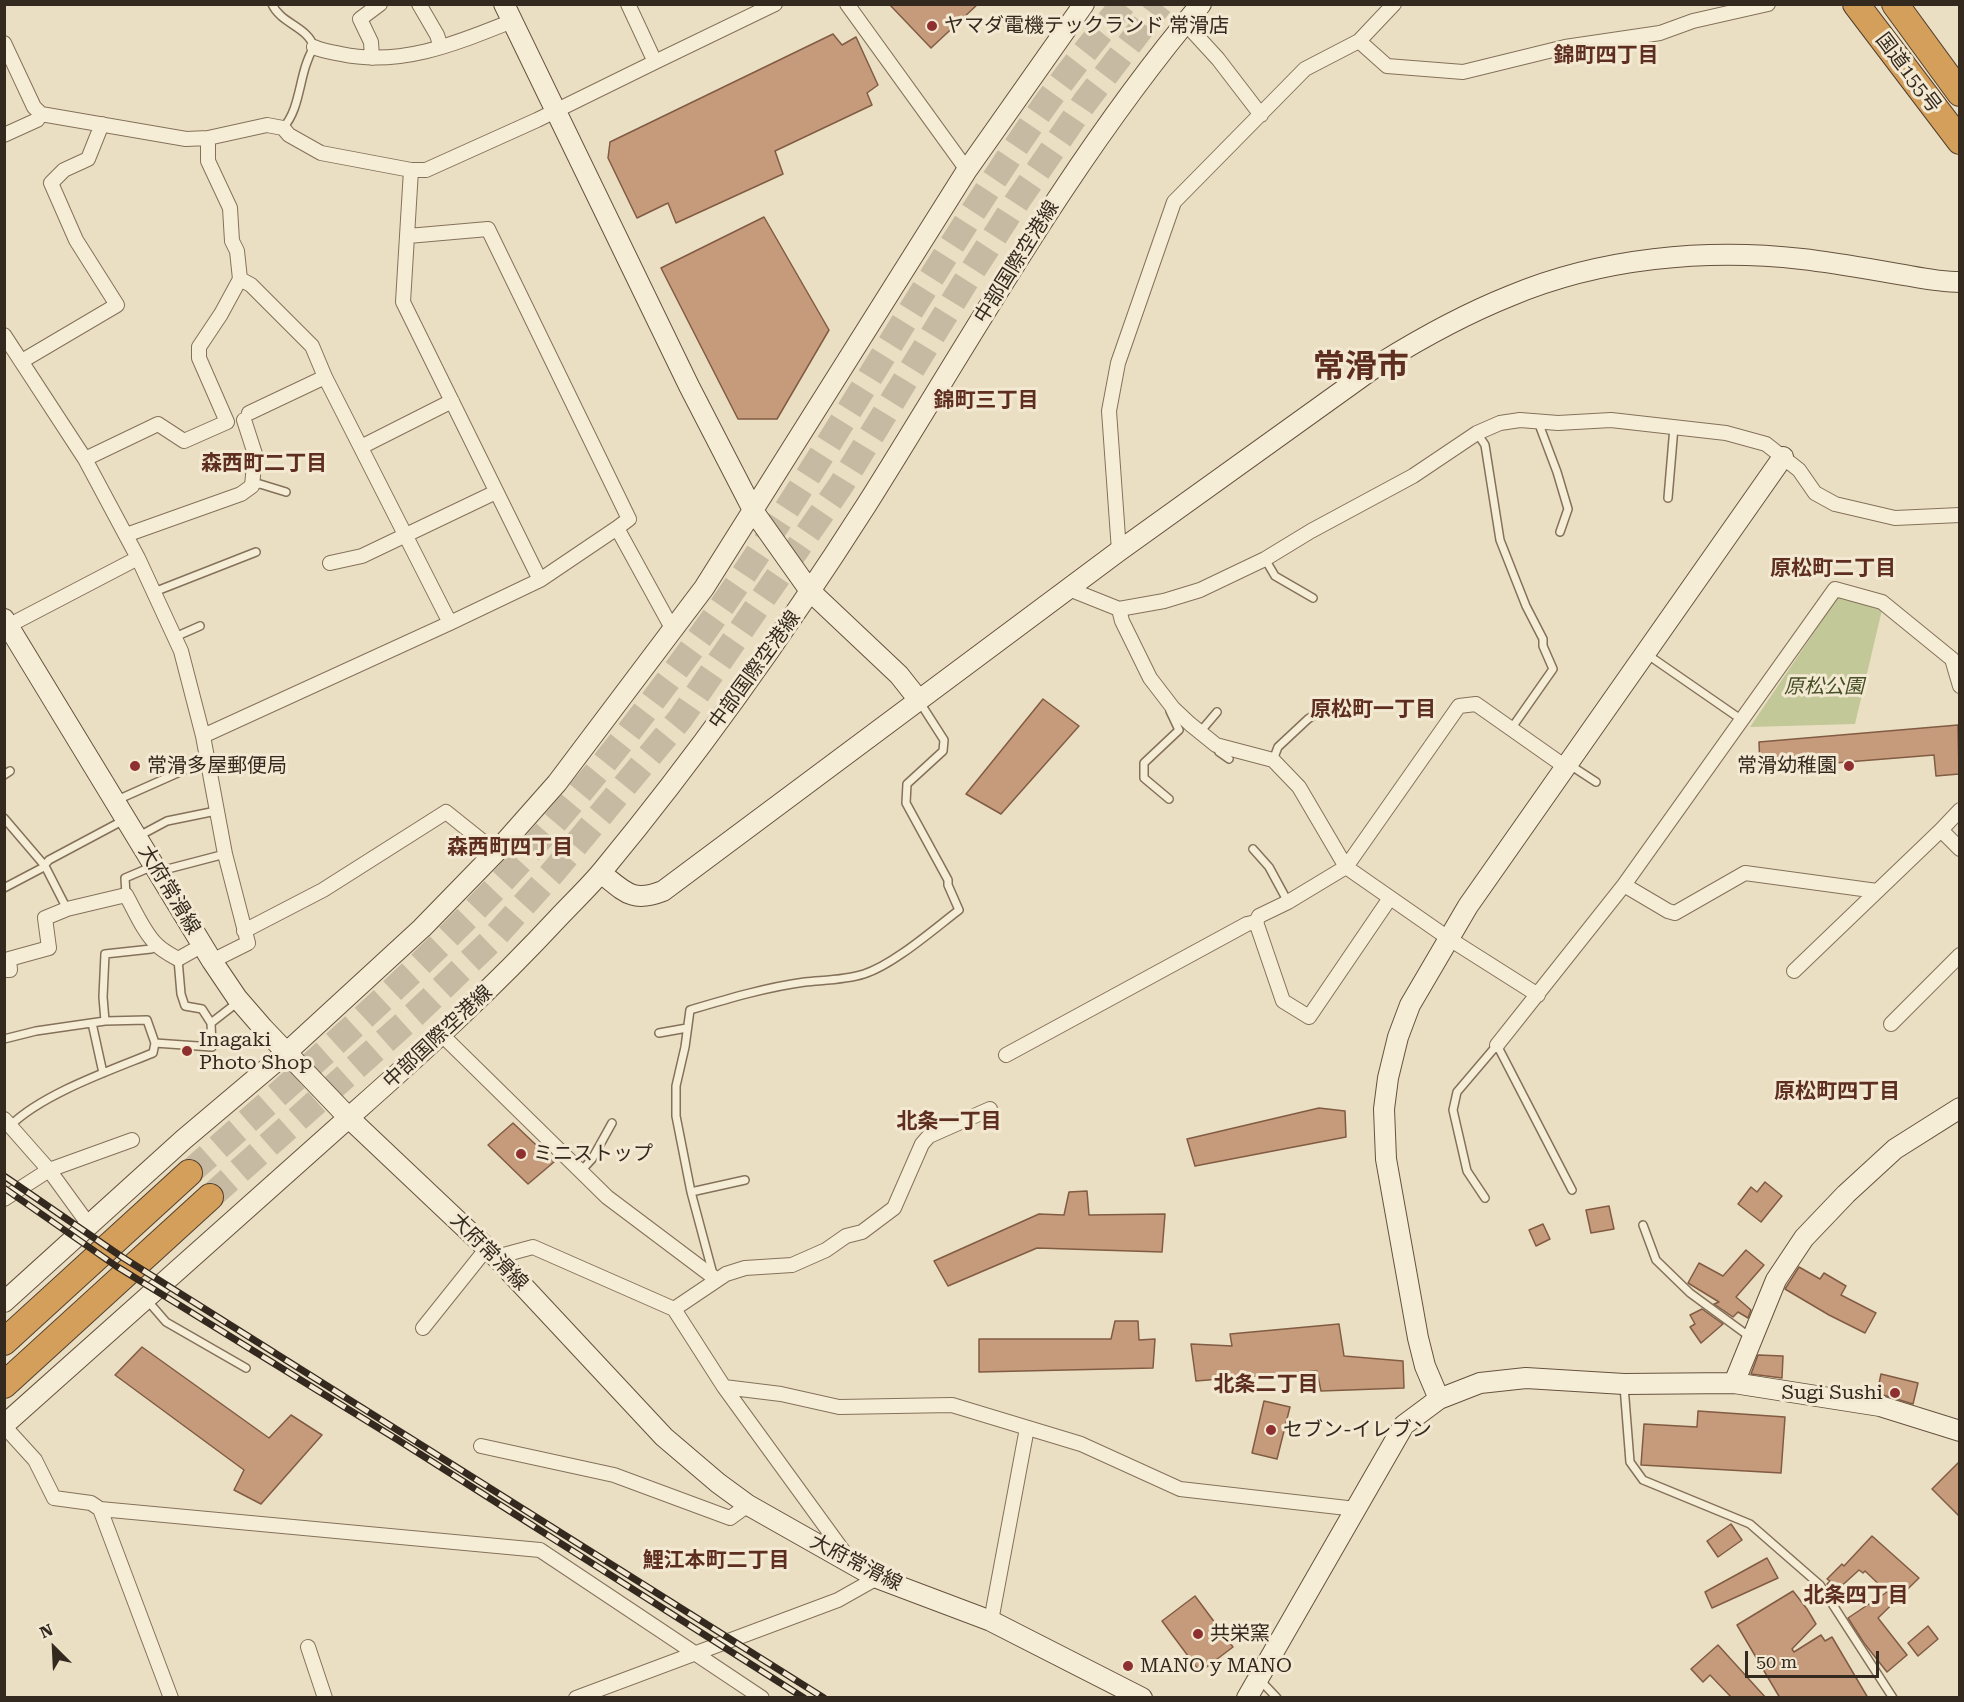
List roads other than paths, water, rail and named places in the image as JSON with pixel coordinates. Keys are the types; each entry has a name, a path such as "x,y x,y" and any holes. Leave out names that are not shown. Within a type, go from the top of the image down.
{"highway":[{"name":"国道155号","path":"1856,4 1959,141"},
{"name":"国道155号","path":"1895,4 1959,93"},
{"path":"4,1342 189,1173"},
{"path":"4,1385 210,1197"}],"main road":[{"path":"4,1302 183,1140 286,1053 422,928 496,852 557,783 704,588 968,170 1084,4"},
{"name":"中部国際空港線","path":"4,1426 442,1035 517,963 601,873 761,663 810,591 1049,210 1109,122 1201,4"},
{"name":"中部国際空港線","path":"508,13 693,396 754,512 810,591"},
{"path":"601,873 628,894 646,897 663,891 1119,551 1381,363 1422,338 1512,295 1603,267 1654,260 1742,256 1801,259 1959,282"},
{"path":"1439,1399 1425,1366 1418,1338 1386,1159 1384,1109 1388,1078 1398,1037 1410,1005 1468,906 1783,457"},
{"path":"810,591 899,675 918,699"},
{"name":"大府常滑線","path":"6,624 207,953 240,1001 349,1118 491,1253 664,1437 748,1505 854,1566 877,1578 991,1621 1142,1698"},
{"path":"1734,1383 1776,1280 1804,1238 1846,1194 1895,1149 1959,1108"},
{"path":"1247,1698 1404,1425 1439,1399 1480,1383 1526,1378 1624,1384 1734,1383 1880,1406 1959,1431"}],"street":[{"path":"372,58 371,42 360,19 380,4"},
{"path":"419,4 437,35 441,47"},
{"path":"628,4 655,62"},
{"path":"4,43 34,107 41,114 186,139 208,138 267,125 283,128 289,135 321,153 411,170 426,170 537,120 775,4"},
{"path":"847,4 968,170"},
{"path":"1119,551 1109,411 1122,352 1174,202 1305,69 1359,41 1394,4"},
{"path":"1359,41 1387,66 1463,72 1565,47 1660,33 1693,21 1767,4"},
{"path":"314,47 372,58 423,54 508,13"},
{"path":"1185,23 1218,59 1261,115"},
{"path":"4,135 37,120 41,114"},
{"path":"22,361 117,305 76,240 51,183 64,170 88,159 102,124"},
{"path":"85,459 158,424 184,441 227,422 199,358 199,347 221,314 240,279 237,250 232,241 230,208 208,161 208,138"},
{"path":"411,170 403,302 540,580"},
{"path":"203,736 540,580 629,519 488,229 408,236"},
{"path":"240,279 251,285 312,346 325,377 450,623"},
{"path":"4,335 85,459 138,558 181,651 203,736 225,854 248,943 178,958 157,946 126,895 67,909 45,918 49,948 9,959 10,970 4,970"},
{"path":"126,535 241,494 252,486 255,454 246,417 325,377"},
{"path":"361,447 452,401"},
{"path":"1069,589 1119,609 1164,601 1200,590 1265,559 1311,531 1413,476 1477,433 1500,423 1520,420 1558,423 1611,420 1726,433 1766,444 1799,470 1815,493 1835,504 1895,518 1959,515"},
{"path":"330,563 362,556 496,492"},
{"path":"617,528 674,630"},
{"path":"6,624 138,558"},
{"path":"1497,1045 1624,885 1835,589 1882,602 1956,655 1959,686"},
{"path":"1119,609 1122,621 1150,678 1173,708 1216,746 1273,760 1299,787 1346,867 1448,938 1538,995"},
{"path":"1390,898 1309,1017 1283,1001 1256,922 1259,916 1288,902 1346,867 1458,706 1476,704 1568,766"},
{"path":"1794,971 1959,810"},
{"path":"244,931 323,890 446,812 496,852"},
{"path":"1941,830 1959,849"},
{"path":"1624,885 1675,913 1745,873 1877,891"},
{"path":"1006,1055 1247,924 1256,922"},
{"path":"1891,1024 1959,955"},
{"path":"442,1035 607,1197 716,1279"},
{"path":"674,1309 726,1274 745,1268 792,1265 826,1250 846,1236 862,1232 894,1208 922,1144 929,1136 990,1109"},
{"path":"7,1123 49,1170 89,1224"},
{"path":"4,1198 49,1170 132,1140"},
{"path":"423,1328 491,1253 533,1247 674,1309 724,1387 854,1566"},
{"path":"724,1387 781,1394 839,1407 952,1405 1081,1444 1180,1489 1356,1509"},
{"path":"4,1426 35,1460 54,1497 92,1503 100,1509 540,1550 762,1698"},
{"path":"991,1621 1027,1428"},
{"path":"481,1446 614,1475 730,1518 748,1505"},
{"path":"100,1509 171,1698"},
{"path":"576,1698 838,1600 877,1578"},
{"path":"308,1647 325,1698"}],"lane":[{"path":"272,4 282,18 303,30 312,39 314,47 305,61 292,118 283,128"},
{"path":"1541,422 1540,427 1568,509 1560,532"},
{"path":"1668,498 1674,427"},
{"path":"1477,433 1485,445 1500,540 1526,606 1543,639 1543,646 1553,669 1511,729"},
{"path":"252,486 260,484 286,492"},
{"path":"154,592 256,552"},
{"path":"1265,559 1275,576 1313,598"},
{"path":"174,638 200,626"},
{"path":"1646,654 1742,720"},
{"path":"716,1279 709,1265 691,1192 676,1116 676,1086 690,1010 805,982 833,981 865,974 886,964 959,910 948,880 906,803 908,784 943,751 944,740 918,699"},
{"path":"1169,799 1144,778 1144,763 1179,730 1170,711 1173,708"},
{"path":"1273,760 1278,747 1308,719 1325,708"},
{"path":"1200,732 1217,712"},
{"path":"1216,746 1219,752 1228,759"},
{"path":"115,801 207,760"},
{"path":"1568,766 1596,782"},
{"path":"136,837 167,821 216,811"},
{"path":"4,818 45,866 67,909"},
{"path":"4,888 45,866 49,860 126,819"},
{"path":"4,831 12,826"},
{"path":"1253,849 1269,867 1288,902"},
{"path":"126,895 125,878 225,854"},
{"path":"105,1021 103,998 105,954 151,949 157,946"},
{"path":"155,1043 212,1047 211,1023 202,1009 185,1006 181,994 178,958"},
{"path":"211,1023 240,1001"},
{"path":"4,1039 36,1031 105,1021 147,1020 155,1043 153,1053 104,1073 7,1123"},
{"path":"92,1023 104,1073"},
{"path":"659,1033 687,1028"},
{"path":"1485,1198 1467,1171 1453,1110 1457,1092 1497,1045 1572,1190"},
{"path":"580,1171 592,1158 612,1123"},
{"path":"691,1192 744,1180"},
{"path":"1643,1225 1656,1260 1690,1293 1752,1339"},
{"path":"145,1298 166,1322 246,1368"},
{"path":"1624,1384 1630,1462 1642,1480 1750,1524 1820,1585 1893,1698"},
{"path":"1258,1677 1277,1698"}],"tunnel":[{"path":"189,1173 350,1030 467,918 553,824 600,768 668,681 737,585 826,448 998,173 1053,93 1123,4"},
{"path":"210,1197 414,1015 490,942 554,871 680,719 841,485 1018,200 1085,102 1160,4"}],"railway":[{"path":"4,1176 122,1257 824,1698"},
{"path":"4,1188 116,1266 398,1440 804,1698"}],"place":[{"name":"ヤマダ電機テックランド 常滑店","path":"932,26"},
{"name":"常滑多屋郵便局","path":"135,766"},
{"name":"常滑幼稚園","path":"1849,766"},
{"name":"Inagaki Photo Shop","path":"187,1051"},
{"name":"ミニストップ","path":"521,1154"},
{"name":"Sugi Sushi","path":"1895,1393"},
{"name":"セブン-イレブン","path":"1271,1430"},
{"name":"共栄窯","path":"1198,1634"},
{"name":"MANO y MANO","path":"1128,1666"}],"district":[{"name":"錦町四丁目","path":"1606,56"},
{"name":"常滑市","path":"1361,368"},
{"name":"錦町三丁目","path":"986,401"},
{"name":"森西町二丁目","path":"264,464"},
{"name":"原松町二丁目","path":"1833,569"},
{"name":"原松町一丁目","path":"1373,710"},
{"name":"森西町四丁目","path":"510,848"},
{"name":"原松町四丁目","path":"1837,1092"},
{"name":"北条一丁目","path":"949,1122"},
{"name":"北条二丁目","path":"1266,1385"},
{"name":"鯉江本町二丁目","path":"716,1561"},
{"name":"北条四丁目","path":"1856,1596"}],"park label":[{"name":"原松公園","path":"1824,687"}]}
